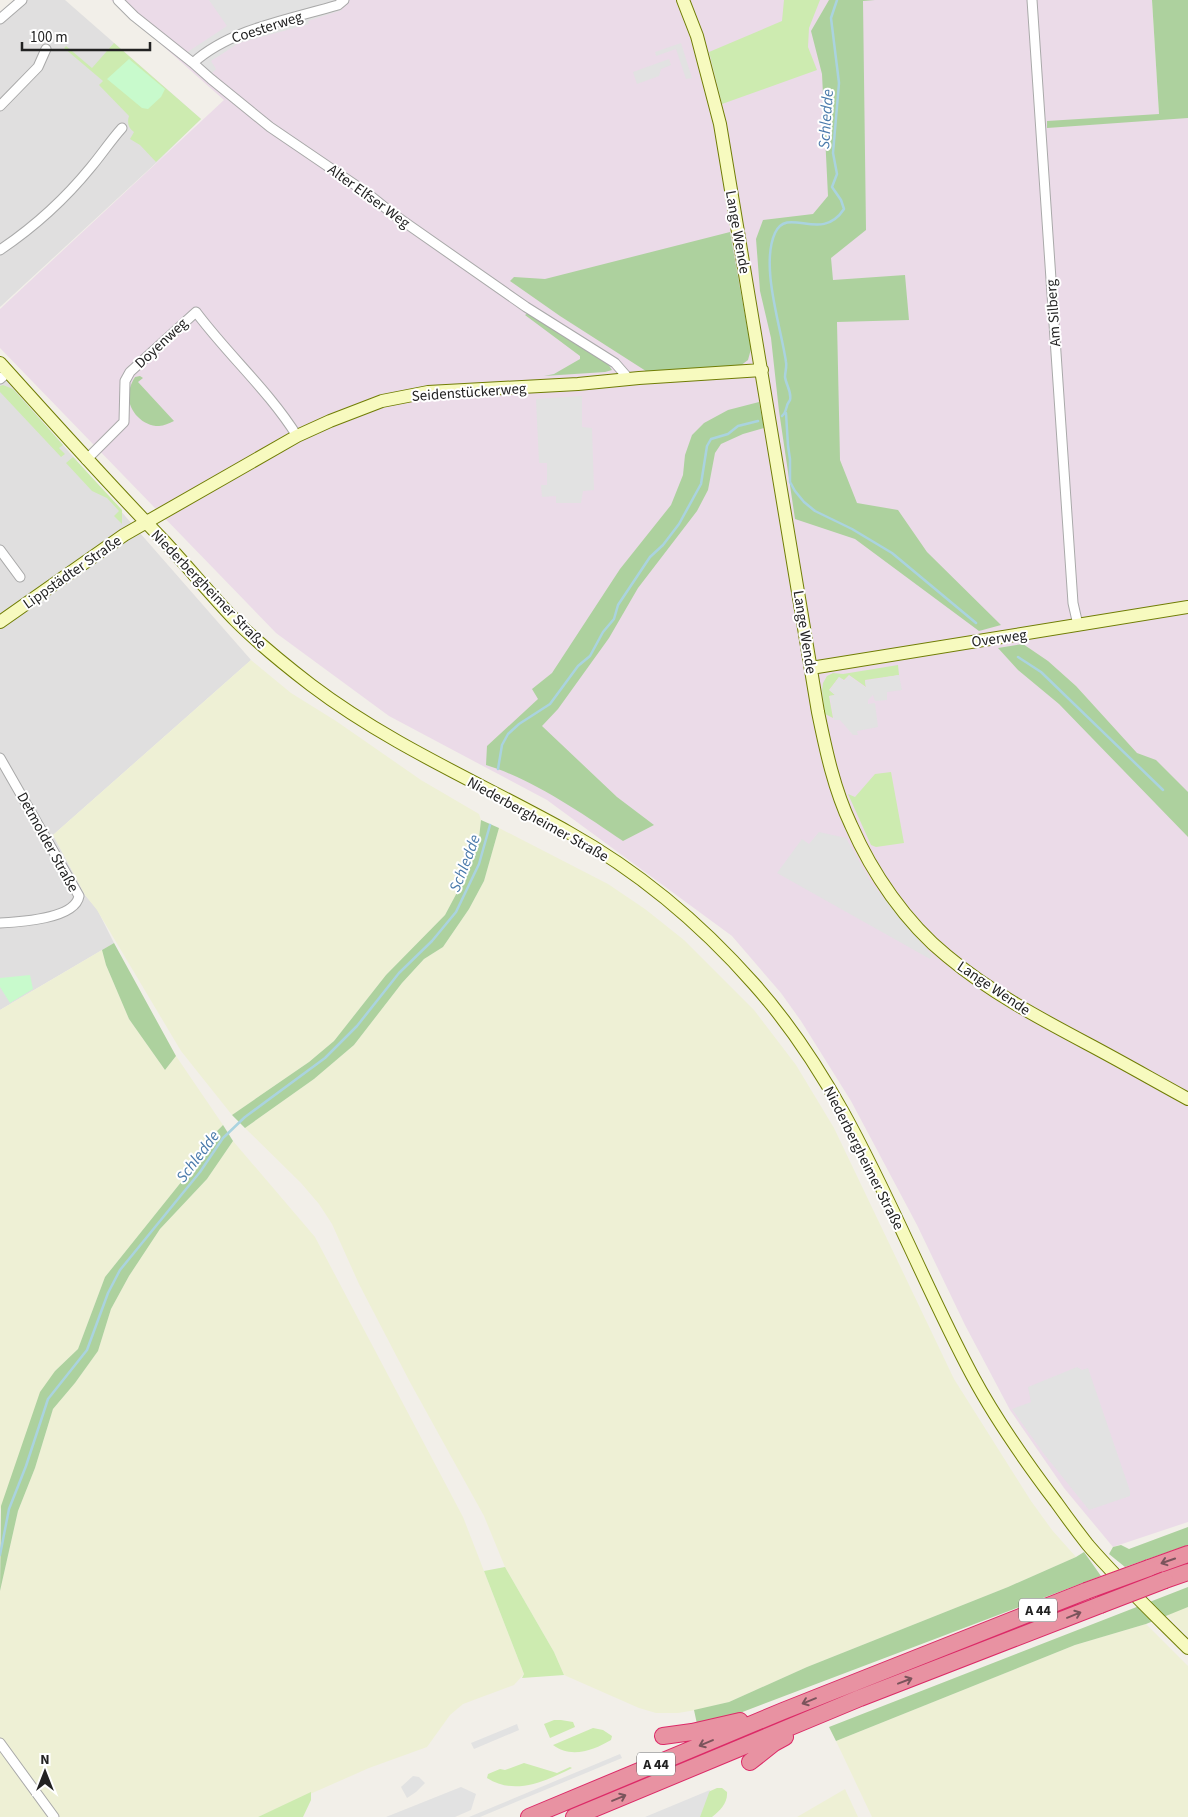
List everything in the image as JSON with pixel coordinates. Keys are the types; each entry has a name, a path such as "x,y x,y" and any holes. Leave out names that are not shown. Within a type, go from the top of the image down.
{"highway":[{"name":"A 44","path":"529,1817 783,1711 1086,1591 1188,1554"},
{"name":"A 44","path":"574,1817 791,1730 836,1709 1188,1572"},
{"path":"663,1736 692,1732 783,1711"},
{"path":"750,1762 791,1730"}],"street":[{"path":"0,19 22,0"},
{"name":"Alter Elfser Weg","path":"118,0 134,16 270,126 526,307 614,364 629,379"},
{"name":"Coesterweg","path":"193,63 204,53 238,34 338,5 344,0"},
{"name":"Lange Wende","path":"684,0 697,36 720,124 811,668 828,756 838,794 851,826 894,900 946,955 989,988 1033,1015 1188,1099"},
{"name":"Am Silberg","path":"1032,0 1073,603 1078,625"},
{"path":"0,106 38,67 46,49"},
{"path":"0,250 23,235 60,201 92,167 112,138 122,128"},
{"name":"Doyenweg","path":"86,460 124,422 125,381 130,372 196,312 240,366 284,414 297,436"},
{"name":"Seidenstückerweg","path":"146,523 297,436 330,421 382,402 428,392 547,386 762,370"},
{"name":"Niederbergheimer Straße","path":"3,371 236,620 268,650 313,687 384,734 569,833 619,864 687,917 756,986 796,1038 838,1101 961,1354 986,1400 1007,1433 1088,1545 1188,1648"},
{"name":"Lippstädter Straße","path":"0,622 124,535 146,523"},
{"path":"0,550 20,577"},
{"name":"Overweg","path":"811,668 1188,607"},
{"name":"Detmolder Straße","path":"0,758 78,893 78,901 74,905 54,916 0,923"},
{"path":"0,1742 54,1817"}],"shaded area":[{"path":"14,0 65,0 201,119 0,307 0,12"},
{"path":"111,0 1152,0 1159,114 1188,116 1188,1522 1113,1547 1064,1488 1010,1410 965,1325 917,1225 851,1101 801,1021 781,993 732,936 547,800 389,716 276,633 0,348 0,309 224,100"},
{"path":"209,0 336,0 342,10 308,21 309,24 239,43 211,61 216,69 210,75 186,53 227,26"},
{"path":"681,43 692,78 686,79 676,49 656,56 655,52"},
{"path":"669,59 671,65 661,69 659,76 637,84 633,72"},
{"path":"0,373 251,660 53,835 85,895 97,909 114,943 0,1010"},
{"path":"582,396 582,427 592,428 594,490 583,491 581,503 556,503 556,496 542,497 541,485 547,485 547,463 539,463 536,399"},
{"path":"899,675 902,690 887,692 887,700 875,701 873,695 868,700 868,704 875,703 878,727 857,731 858,735 853,735 840,720 834,720 830,696 835,695 830,690 839,677 844,681 849,676 866,688 865,681"},
{"path":"819,832 846,838 872,884 932,955 930,959 777,873 802,839 809,844"},
{"path":"1077,1367 1082,1370 1088,1368 1130,1491 1130,1496 1089,1510 1044,1454 1012,1409 1031,1402 1028,1387"},
{"path":"517,1724 519,1730 474,1749 471,1743"},
{"path":"620,1754 622,1758 480,1817 469,1817"},
{"path":"413,1776 419,1777 425,1783 407,1798 401,1787"},
{"path":"461,1787 476,1794 471,1810 455,1817 386,1817"},
{"path":"710,1790 700,1817 645,1817"}],"green space":[{"path":"784,0 820,0 809,28 808,47 817,70 722,104 709,52 782,21"},
{"path":"829,0 875,0 863,1 866,230 831,258 833,280 905,275 909,320 837,322 840,460 857,503 898,510 927,552 1001,625 979,631 855,539 795,519 779,411 771,338 760,291 756,239 763,220 813,214 828,196 822,74 811,31"},
{"path":"1152,0 1188,0 1188,118 1047,128 1047,121 1159,114"},
{"path":"114,43 201,119 156,162 140,145 130,139 134,132 128,125 129,116 99,85 103,81 64,48 66,46 92,68"},
{"path":"129,59 165,89 161,97 148,109 142,108 107,79"},
{"path":"730,232 751,349 748,360 740,366 649,373 560,316 510,281 514,277 545,279"},
{"path":"528,313 608,364 612,370 544,376 554,374 580,359 580,356 525,315"},
{"path":"140,376 143,378 138,382 174,421 161,426 152,425 146,423 135,414 129,402 130,387 134,378"},
{"path":"3,385 13,389 63,445 59,448 65,454 61,457 0,392 0,386"},
{"path":"759,402 764,428 743,434 721,444 715,453 708,490 697,511 638,588 609,638 558,709 542,726 617,797 654,825 623,841 539,788 486,765 487,746 538,699 532,689 552,673 620,569 671,505 683,475 685,455 692,435 704,423 728,410"},
{"path":"73,457 122,510 122,524 114,516 119,511 107,498 92,491 66,463"},
{"path":"1023,644 1048,661 1076,686 1137,753 1156,760 1188,792 1188,837 1059,704 1018,670 998,648"},
{"path":"251,660 291,693 336,721 421,780 479,814 481,820 479,838 461,885 445,915 386,975 334,1041 309,1062 232,1115 181,1051 97,910 85,895 53,835"},
{"path":"898,665 899,675 865,680 866,687 849,675 844,680 839,677 829,690 835,695 829,696 833,718 825,714 822,690 827,676 833,673 843,674"},
{"path":"891,772 904,843 876,847 871,845 848,794 855,797 875,774"},
{"path":"481,820 499,828 484,881 469,909 443,947 424,959 402,983 354,1045 314,1079 245,1128 232,1115 309,1062 334,1041 386,975 445,915 461,885 479,838"},
{"path":"499,828 608,884 645,909 684,940 754,1010 796,1065 834,1128 954,1379 1031,1501 1052,1530 1076,1557 1008,1587 807,1667 729,1702 696,1710 678,1713 656,1713 639,1708 564,1675 554,1652 505,1567 484,1516 411,1384 359,1284 332,1224 319,1204 301,1183 245,1128 314,1079 354,1045 402,983 424,959 443,947 469,909 484,881"},
{"path":"114,943 176,1056 165,1070 129,1019 106,965 102,950"},
{"path":"102,950 106,965 129,1019 165,1070 176,1056 223,1125 194,1166 105,1277 78,1349 55,1371 0,1510 0,1010"},
{"path":"30,975 33,989 10,1003 0,987 0,978"},
{"path":"223,1125 233,1141 207,1179 160,1229 129,1276 111,1309 98,1351 53,1409 35,1468 18,1511 0,1591 1,1506 40,1392 55,1371 78,1349 105,1277 194,1166"},
{"path":"233,1141 315,1237 463,1517 524,1674 514,1685 463,1704 450,1715 427,1747 369,1768 258,1817 0,1817 0,1591 18,1511 35,1468 53,1409 98,1351 111,1309 129,1276 160,1229 207,1179"},
{"path":"1188,1527 1188,1545 1125,1567 1109,1554 1113,1547 1121,1545 1129,1549"},
{"path":"1084,1552 1101,1576 732,1716 697,1724 694,1710 729,1702 807,1667 1008,1587"},
{"path":"505,1567 554,1652 564,1675 522,1678 524,1674 484,1571"},
{"path":"1188,1587 1188,1607 1146,1624 1075,1645 836,1741 829,1727"},
{"path":"1188,1607 1188,1637 1166,1614"},
{"path":"1146,1624 1188,1666 1188,1817 872,1817 836,1741 1075,1645"},
{"path":"554,1720 573,1722 575,1727 550,1738 544,1724"},
{"path":"593,1728 603,1730 612,1736 611,1740 582,1752 567,1752 553,1745"},
{"path":"524,1763 557,1773 570,1767 572,1768 552,1778 530,1785 508,1786 487,1778 488,1774 500,1769 505,1770"},
{"path":"722,1788 727,1792 723,1806 712,1817 698,1817 708,1792"},
{"path":"845,1789 858,1817 797,1817"},
{"path":"311,1792 311,1800 303,1817 258,1817"}],"waterway":[{"name":"Schledde","path":"782,416 790,400 790,391 785,377 786,362 771,279 771,247 775,233 781,225 788,222 815,225 825,224 835,219 844,209 841,200 832,187 837,174 833,153 839,83 831,18 837,0"},
{"path":"786,413 790,482 804,502 815,511 852,529 892,553 976,623"},
{"name":"Schledde","path":"498,769 502,745 508,734 519,724 550,704 578,666 590,656 603,632 614,619 618,605 650,557 663,545 679,524 701,484 707,446 711,439 728,434 738,426 758,421"},
{"path":"1018,657 1041,672 1163,790"},
{"name":"Schledde","path":"0,1555 9,1509 26,1466 48,1399 87,1350 108,1293 120,1270 200,1172 223,1138 245,1117 325,1058 357,1026 399,973 432,941 456,912 479,864 490,825"}]}
